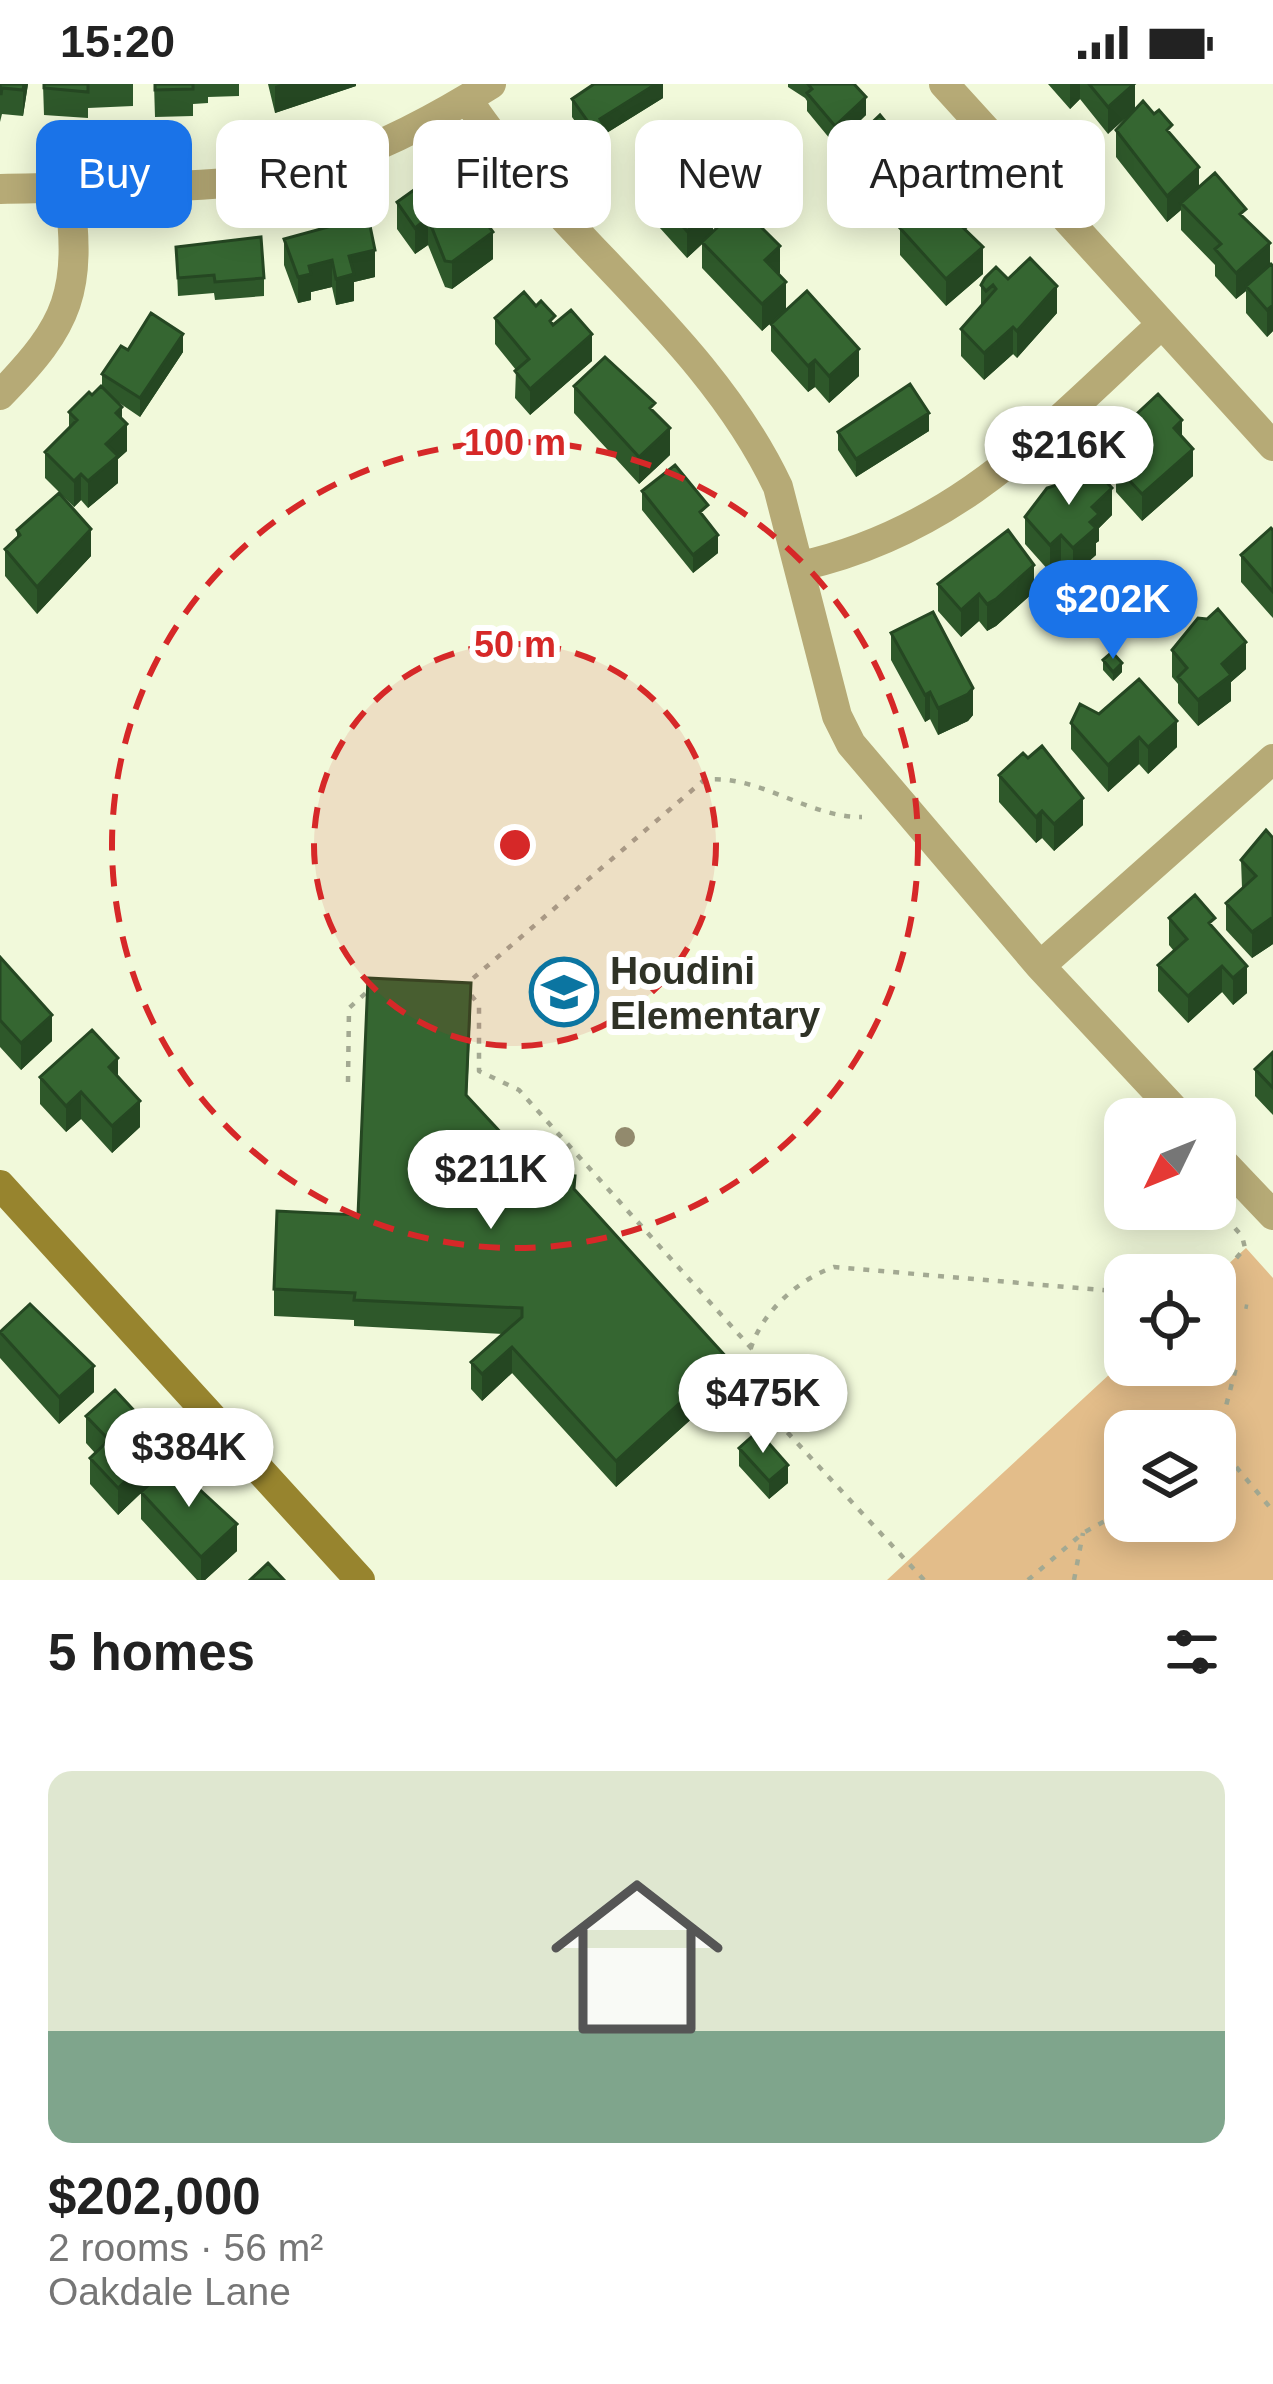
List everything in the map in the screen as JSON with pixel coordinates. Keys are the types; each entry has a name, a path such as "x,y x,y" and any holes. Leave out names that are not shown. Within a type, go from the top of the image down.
{"street":[{"path":"944,84 1273,446"},
{"path":"192,183 313,168 350,156 479,91 520,169 741,421 778,487 837,716 851,744 1040,966 1164,1098"},
{"path":"0,189 36,190"},
{"path":"0,395 50,344 64,318 74,228"},
{"path":"801,566 903,535 944,513 990,479 1162,324"},
{"path":"1040,966 1273,759"},
{"path":"1236,1176 1273,1215"},
{"path":"0,1185 360,1580"}],"path":[{"path":"752,1349 519,1090 479,1071 479,1005 464,986 704,780 723,780 820,811 862,817"},
{"path":"348,1082 349,1008 374,988"},
{"path":"1232,1230 1245,1248 1236,1258"},
{"path":"924,1580 750,1392 752,1349 760,1324 813,1274 834,1267 1104,1290"},
{"path":"1236,1305 1248,1307"},
{"path":"1225,1410 1237,1364"},
{"path":"1236,1470 1273,1510"},
{"path":"1028,1580 1083,1533 1104,1522"},
{"path":"1074,1580 1083,1533"}],"shaded area":[{"path":"1246,1248 1273,1278 1273,1580 887,1580 1104,1379 1104,1386 1236,1386 1236,1257"}],"building":[{"path":"0,84 24,84 23,90 2,88 1,95"},
{"path":"44,84 88,84 88,92 44,88"},
{"path":"155,84 193,84 193,89 155,90"},
{"path":"594,84 656,84 601,120 587,120 572,99"},
{"path":"808,84 854,84 866,97 841,120 830,120 807,93 812,89"},
{"path":"1089,84 1134,84 1108,107"},
{"path":"1143,101 1172,125 1167,130 1199,167 1167,196 1116,130"},
{"path":"1215,173 1246,209 1240,214 1270,243 1236,273 1215,249 1221,244 1181,203"},
{"path":"413,191 413,225 397,202"},
{"path":"324,228 370,228 375,250 349,256 354,274 336,279 332,260 309,266 311,274 298,277 284,239"},
{"path":"432,228 490,228 493,232 452,262 445,261"},
{"path":"717,228 762,228 780,246 765,260 786,282 762,304 702,242"},
{"path":"900,228 963,228 983,247 946,279"},
{"path":"261,237 264,278 215,282 214,275 178,278 176,247"},
{"path":"1030,258 1057,286 1017,331 1013,327 984,353 961,329 996,289 993,285 986,291 981,285 996,267 1008,279"},
{"path":"1271,264 1273,305 1267,310 1246,286"},
{"path":"807,291 859,349 829,376 815,360 808,366 771,324"},
{"path":"524,292 536,306 541,301 555,316 550,321 553,325 571,310 592,334 530,389 515,371 529,359 495,318"},
{"path":"151,313 183,334 140,398 102,374 121,346 128,350"},
{"path":"605,357 655,403 650,408 670,428 639,457 574,386"},
{"path":"910,384 929,413 856,459 838,432"},
{"path":"101,386 122,407 116,413 127,424 106,444 118,456 88,481 81,474 74,481 45,452 77,420 69,412"},
{"path":"1158,394 1182,420 1174,428 1193,449 1142,494 1116,466 1145,439 1129,421"},
{"path":"1089,463 1112,488 1092,507 1099,514 1090,522 1096,528 1073,548 1061,535 1050,545 1025,517 1047,488 1070,481"},
{"path":"675,465 708,505 700,512 718,535 693,555 642,491"},
{"path":"59,493 91,529 37,587 5,549 20,535 17,530"},
{"path":"1008,530 1034,565 996,599 987,604 979,594 961,610 938,584"},
{"path":"1273,530 1273,592 1241,555"},
{"path":"1218,609 1246,642 1222,664 1231,675 1198,700 1178,677 1187,668 1172,650 1198,618 1207,619"},
{"path":"933,612 973,688 938,708 930,692 925,695 891,633"},
{"path":"1112,652 1122,663 1113,672 1103,660"},
{"path":"1139,679 1177,721 1148,747 1139,737 1108,765 1071,723 1080,704 1099,714"},
{"path":"1042,746 1083,798 1054,824 1042,811 1036,817 999,775 1023,753 1028,758"},
{"path":"1266,830 1273,838 1273,917 1252,932 1226,903 1256,876 1241,860"},
{"path":"1195,895 1215,918 1209,923 1247,966 1233,978 1222,966 1188,996 1158,965 1187,939 1169,918"},
{"path":"0,957 52,1015 21,1043 0,1020"},
{"path":"368,978 471,983 466,1095 540,1175 575,1176 574,1189 728,1359 616,1461 512,1347 482,1374 471,1362 522,1317 522,1308 354,1300 355,1293 274,1289 277,1211 358,1215"},
{"path":"92,1030 118,1058 109,1067 140,1101 112,1126 81,1092 66,1106 40,1077"},
{"path":"1273,1052 1273,1088 1255,1069"},
{"path":"30,1304 94,1366 59,1397 0,1332"},
{"path":"115,1390 153,1431 148,1436 160,1449 118,1488 90,1458 109,1440 86,1416"},
{"path":"758,1431 788,1465 769,1481 739,1448"},
{"path":"172,1464 237,1524 201,1557 141,1492"},
{"path":"268,1563 284,1580 250,1580"}],"place":[{"name":"Houdini Elementary","path":"564,992"}]}
